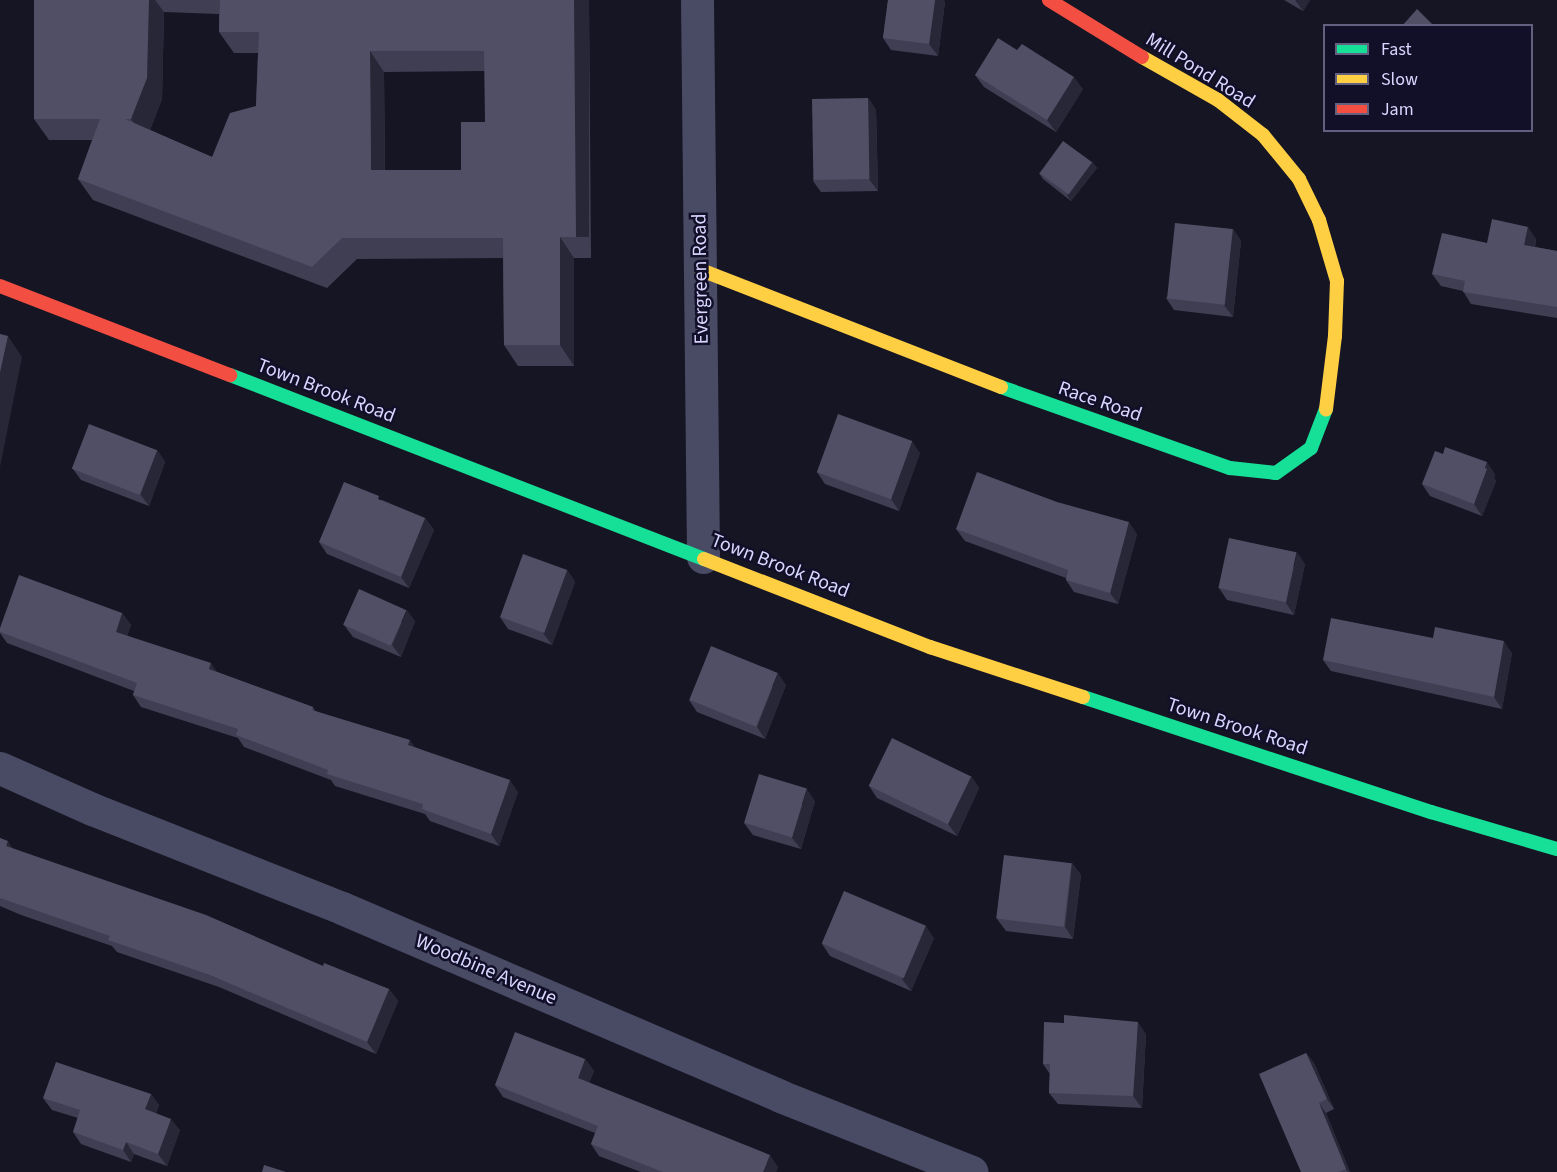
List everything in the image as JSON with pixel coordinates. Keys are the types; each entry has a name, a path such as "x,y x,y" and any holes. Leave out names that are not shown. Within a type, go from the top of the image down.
{"main road":[{"name":"Mill Pond Road","path":"1049,0 1156,66 1218,100 1263,135 1299,179 1319,220 1332,265"},
{"name":"Race Road","path":"702,270 1042,403 1230,468 1276,472 1311,448 1328,403 1335,336 1337,281 1332,265"},
{"name":"Town Brook Road","path":"0,286 930,647 1431,812 1557,849"}],"street":[{"name":"Evergreen Road","path":"697,0 702,270 703,557"},
{"name":"Woodbine Avenue","path":"0,768 92,809 342,908 780,1096 972,1172"}],"building":[{"path":"34,0 149,0 147,78 131,119 125,119 212,157 230,113 256,106 259,32 219,32 220,0 574,0 576,237 560,237 560,345 504,345 503,238 342,238 312,267 78,179 100,119 34,119","holes":["370,51 484,51 485,122 461,122 461,170 371,170"]},
{"path":"888,0 935,0 929,44 883,38"},
{"path":"1417,9 1432,24 1404,24"},
{"path":"998,38 1017,50 1022,44 1074,77 1047,120 975,75"},
{"path":"868,98 869,179 813,180 812,99"},
{"path":"1063,141 1092,162 1069,195 1039,173"},
{"path":"1492,219 1528,227 1524,245 1557,251 1557,307 1463,292 1465,281 1432,274 1442,233 1487,243"},
{"path":"1175,223 1233,229 1225,305 1167,299"},
{"path":"0,334 8,336 0,373"},
{"path":"838,414 912,441 891,499 817,472"},
{"path":"89,424 157,450 140,495 72,469"},
{"path":"1445,447 1487,462 1485,468 1487,469 1474,504 1422,484 1435,451 1443,454"},
{"path":"977,472 1057,502 1129,522 1110,593 1066,580 1068,570 956,529"},
{"path":"344,482 425,518 401,577 319,542"},
{"path":"1229,538 1296,552 1286,602 1218,588"},
{"path":"523,554 567,570 544,633 500,617"},
{"path":"19,575 122,613 116,632 211,663 209,669 313,707 312,710 410,740 408,745 510,780 491,834 422,809 423,804 327,774 328,770 236,735 238,729 133,695 137,683 0,632"},
{"path":"359,589 407,610 391,646 343,625"},
{"path":"1331,618 1433,638 1435,627 1504,641 1494,697 1323,660"},
{"path":"711,646 778,673 756,727 689,700"},
{"path":"892,738 971,777 948,824 869,786"},
{"path":"759,774 807,789 792,837 744,823"},
{"path":"0,838 8,841 6,846 206,915 323,966 324,963 389,989 367,1042 210,975 108,940 110,936 0,898"},
{"path":"1004,855 1071,863 1064,927 996,919"},
{"path":"844,891 926,926 904,978 822,943"},
{"path":"1064,1015 1138,1022 1133,1096 1049,1093 1050,1064 1043,1064 1044,1022 1064,1023"},
{"path":"515,1032 585,1059 578,1078 770,1155 763,1172 663,1172 591,1144 598,1126 495,1085"},
{"path":"1306,1053 1327,1099 1319,1103 1346,1169 1338,1172 1301,1172 1259,1074"},
{"path":"56,1062 151,1094 145,1109 171,1119 158,1154 126,1142 123,1150 73,1132 80,1110 43,1098"},
{"path":"264,1165 286,1172 262,1172"}],"traffic: fast":[{"path":"230,375 704,559"},
{"path":"1001,387 1230,468 1276,473 1311,448 1326,409"},
{"path":"1083,697 1431,812 1557,849"}],"traffic: slow":[{"path":"1142,57 1218,100 1263,135 1299,179 1319,220 1337,281 1335,336 1326,409"},
{"path":"701,270 1001,387"},
{"path":"704,559 930,647 1083,697"}],"traffic: jam":[{"path":"1049,0 1142,57"},
{"path":"0,286 230,375"}]}
